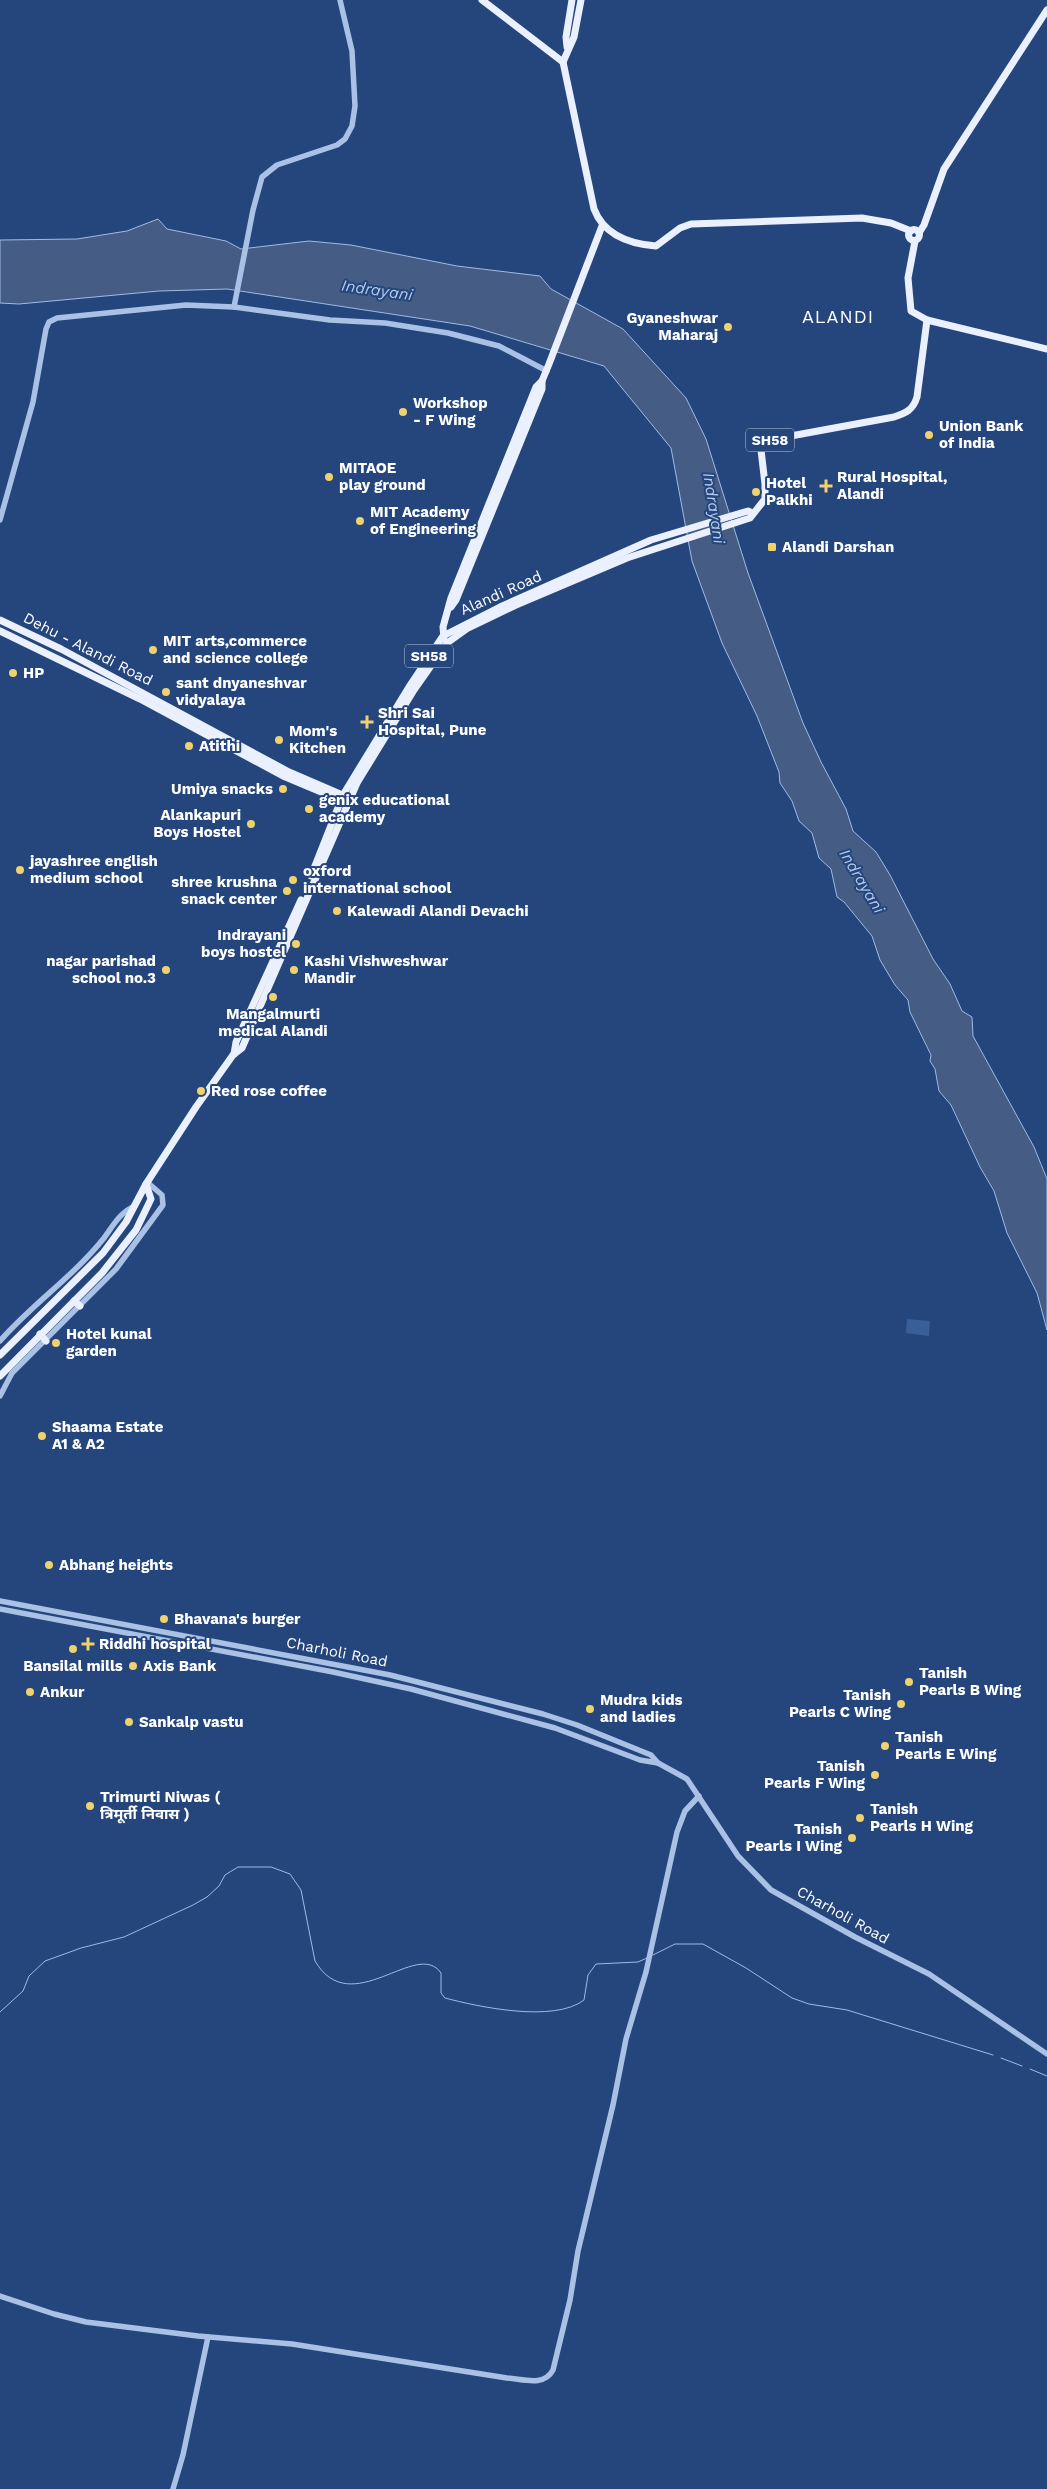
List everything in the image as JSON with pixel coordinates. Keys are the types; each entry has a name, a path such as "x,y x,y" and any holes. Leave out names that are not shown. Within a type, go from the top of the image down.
{"main road":[{"path":"482,0 563,62"},
{"path":"567,47 566,37 572,0"},
{"path":"581,0 574,36 567,47 563,62 594,209 602,226 628,239 656,246 684,226 704,223 862,218 891,222 919,233"},
{"path":"1047,10 944,169 924,225 919,233 919,238 915,241 908,278 909,306 916,315 927,320 1047,349"},
{"path":"445,639 450,608 456,600 461,581 485,522 542,389 542,381 602,226"},
{"path":"910,231 909,237 915,241"},
{"name":"SH58","path":"743,516 750,518 752,513 765,499 761,450 765,442 894,417 910,410 914,405 927,320"},
{"name":"Alandi Road","path":"345,799 409,687 445,639 520,600 622,557 652,540 743,516"},
{"name":"Alandi Road","path":"622,557 655,549 743,516"},
{"name":"Dehu - Alandi Road","path":"0,620 74,656 289,772 345,799"},
{"name":"Dehu - Alandi Road","path":"0,630 140,699 288,778 345,799"},
{"name":"Alandi Road","path":"345,799 436,658 445,639"},
{"path":"0,1355 103,1252 126,1222 146,1183 234,1055 242,1048 345,799"},
{"path":"0,1376 102,1273 136,1230 152,1199 146,1183"},
{"path":"74,1301 80,1306"},
{"path":"40,1334 46,1341"}],"street":[{"path":"234,306 253,210 262,177 272,168 336,145 345,139 352,126 355,106 352,51 340,0"},
{"path":"0,520 33,402 46,329 49,322 57,318 176,306 234,306 330,320 384,323 448,332 499,346 548,368"},
{"path":"0,1396 12,1374 116,1269 163,1205 162,1195 146,1183"},
{"path":"0,1341 72,1273 101,1241 124,1210 135,1206"},
{"name":"Charholi Road","path":"0,1601 378,1672 478,1696 577,1725 652,1755 658,1763"},
{"name":"Charholi Road","path":"0,1609 333,1672 411,1689 555,1728 640,1760 658,1763 681,1774 699,1796 738,1856 771,1890 855,1937 929,1974 1047,2054"},
{"path":"0,2296 54,2314 86,2322 208,2337 292,2344 507,2378 540,2381 547,2378 553,2370 570,2300 578,2251 613,2105 626,2039 648,1962 677,1832 685,1811 699,1796"},
{"path":"173,2489 183,2455 208,2337"}],"shaded area":[{"path":"907,1319 930,1321 929,1336 906,1333"}],"water":[{"name":"Indrayani","path":"158,219 167,229 226,241 241,249 309,241 351,245 457,266 540,276 551,289 623,329 686,398 706,439 748,573 803,723 821,762 846,809 853,831 876,852 890,875 933,959 950,984 962,1011 972,1017 973,1036 1034,1147 1047,1179 1047,1330 1037,1293 1007,1233 994,1191 980,1167 951,1105 939,1091 935,1069 930,1061 931,1055 910,1012 908,1000 895,985 880,960 872,936 844,902 837,897 831,869 819,858 812,833 799,821 792,801 780,783 779,772 757,716 722,643 692,561 671,448 604,366 470,326 227,289 159,291 19,304 0,303 0,240 77,239 127,231"}],"waterway":[{"path":"0,2012 23,1991 29,1976 45,1961 81,1948 124,1937 193,1905 207,1897 219,1886 225,1875 238,1867 271,1867 290,1874 301,1890 315,1961 330,1978 346,1984 383,1977 416,1965 430,1965 441,1973 441,1993 445,1998 496,2009 536,2012 554,2011 571,2007 584,2000 588,1975 596,1964 638,1962 647,1958"},
{"path":"653,1955 675,1944 703,1944 746,1968 792,1998 809,2004 847,2010 993,2055"},
{"path":"1001,2058 1022,2066"},
{"path":"1030,2069 1047,2076"}],"place":[{"name":"Gyaneshwar Maharaj","path":"728,327"},
{"name":"Workshop - F Wing","path":"403,412"},
{"name":"Union Bank of India","path":"929,435"},
{"name":"MITAOE play ground","path":"329,477"},
{"name":"Rural Hospital, Alandi","path":"826,486"},
{"name":"Hotel Palkhi","path":"756,492"},
{"name":"MIT Academy of Engineering","path":"360,521"},
{"name":"Alandi Darshan","path":"772,547"},
{"name":"MIT arts,commerce and science college","path":"153,650"},
{"name":"HP","path":"13,673"},
{"name":"sant dnyaneshvar vidyalaya","path":"166,692"},
{"name":"Shri Sai Hospital, Pune","path":"367,722"},
{"name":"Mom's Kitchen","path":"279,740"},
{"name":"Atithi","path":"189,746"},
{"name":"Umiya snacks","path":"283,789"},
{"name":"genix educational academy","path":"309,809"},
{"name":"Alankapuri Boys Hostel","path":"251,824"},
{"name":"jayashree english medium school","path":"20,870"},
{"name":"oxford international school","path":"293,880"},
{"name":"shree krushna snack center","path":"287,891"},
{"name":"Kalewadi Alandi Devachi","path":"337,911"},
{"name":"Indrayani boys hostel","path":"296,944"},
{"name":"nagar parishad school no.3","path":"166,970"},
{"name":"Kashi Vishweshwar Mandir","path":"294,970"},
{"name":"Mangalmurti medical Alandi","path":"273,997"},
{"name":"Red rose coffee","path":"201,1091"},
{"name":"Hotel kunal garden","path":"56,1343"},
{"name":"Shaama Estate A1 & A2","path":"42,1436"},
{"name":"Abhang heights","path":"49,1565"},
{"name":"Bhavana's burger","path":"164,1619"},
{"name":"Riddhi hospital","path":"88,1644"},
{"name":"Bansilal mills","path":"73,1649"},
{"name":"Axis Bank","path":"133,1666"},
{"name":"Tanish Pearls B Wing","path":"909,1682"},
{"name":"Ankur","path":"30,1692"},
{"name":"Tanish Pearls C Wing","path":"901,1704"},
{"name":"Mudra kids and ladies","path":"590,1709"},
{"name":"Sankalp vastu","path":"129,1722"},
{"name":"Tanish Pearls E Wing","path":"885,1746"},
{"name":"Tanish Pearls F Wing","path":"875,1775"},
{"name":"Trimurti Niwas ( त्रिमूर्ती निवास )","path":"90,1806"},
{"name":"Tanish Pearls H Wing","path":"860,1818"},
{"name":"Tanish Pearls I Wing","path":"852,1838"}],"district":[{"name":"ALANDI","path":"838,316"}]}
